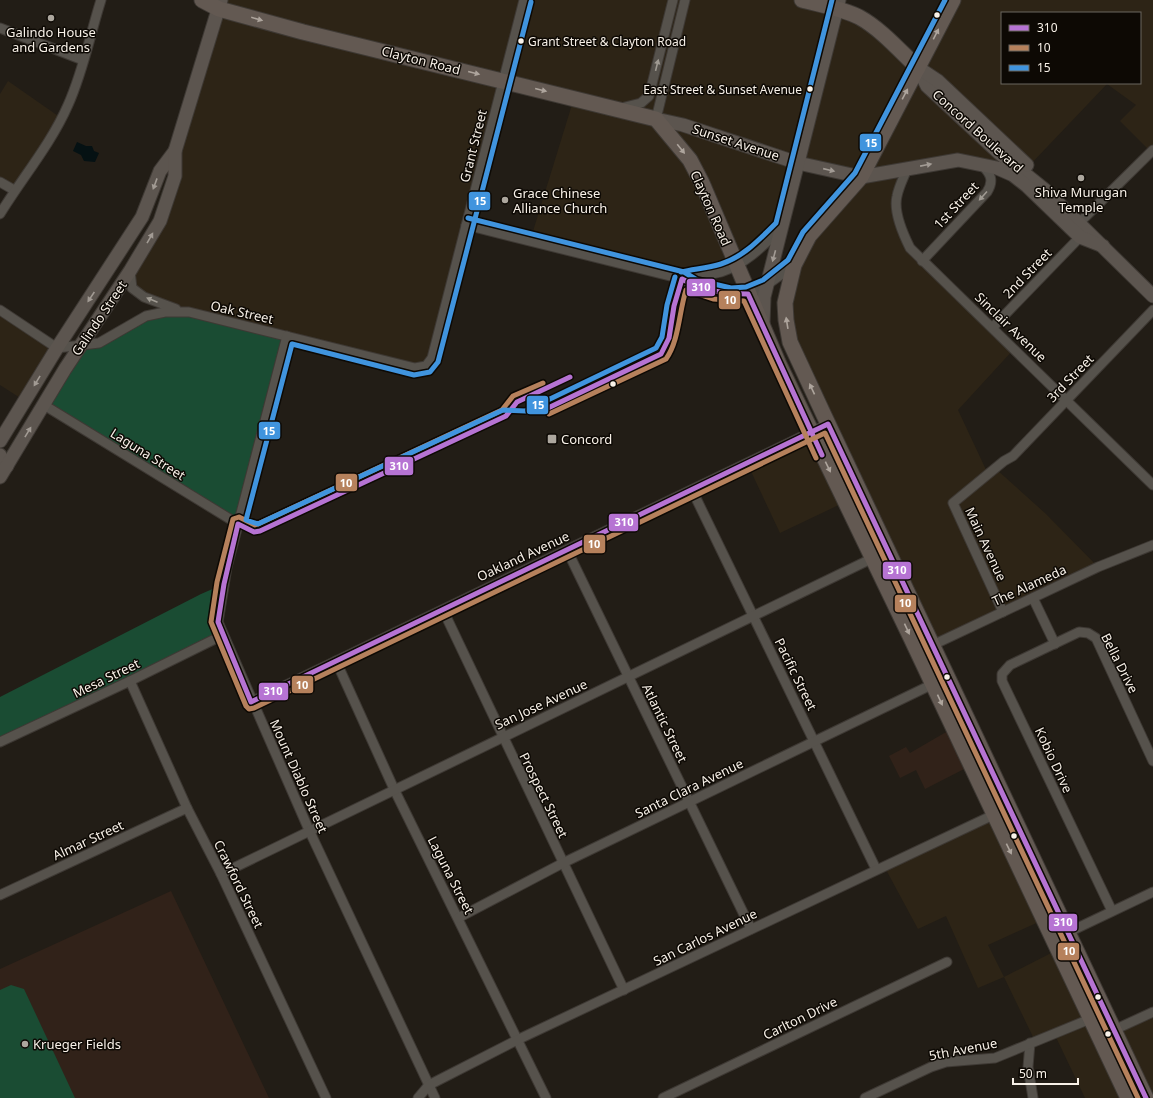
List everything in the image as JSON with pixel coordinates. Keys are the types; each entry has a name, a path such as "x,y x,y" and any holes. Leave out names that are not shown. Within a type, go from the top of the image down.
{"main road":[{"name":"Clayton Road","path":"202,0 220,4 304,32 618,108 656,119 690,160 702,183 778,362 918,652 1128,1098"},
{"name":"Concord Boulevard","path":"802,0 838,4 870,24 918,68 927,86 999,153 1044,189 1153,296"},
{"path":"953,0 861,177 809,236 794,265 785,303 790,342 1008,808 1076,948 1146,1098"},
{"name":"Galindo Street","path":"0,477 2,458 44,405 130,271 160,221 175,176 175,151 220,4"},
{"path":"763,325 764,298 838,4"},
{"name":"Sunset Avenue","path":"656,119 683,124 798,163 861,177 958,160 980,163"},
{"name":"Galindo Street","path":"0,441 57,348 142,217 160,171 175,151"},
{"name":"Concord Boulevard","path":"980,163 1013,175 1080,237 1103,246"},
{"path":"2,458 18,412"}],"street":[{"path":"0,214 14,190 45,145 67,107 78,80 101,0"},
{"name":"Grant Street","path":"426,366 432,358 524,0"},
{"path":"618,108 641,103 649,96 673,0"},
{"path":"656,119 685,0"},
{"path":"0,28 83,60"},
{"path":"1079,223 1153,150"},
{"name":"1st Street","path":"922,261 991,186 992,179 989,172 980,163"},
{"name":"Sinclair Avenue","path":"907,169 896,197 896,205 903,235 910,248 1067,399 1153,485"},
{"path":"0,182 14,190"},
{"path":"466,225 682,280 694,287 732,295 748,294 767,286 794,265"},
{"path":"682,280 723,271 736,265 755,254 782,227"},
{"name":"2nd Street","path":"993,327 1080,237"},
{"path":"130,271 132,288 144,297 161,304 189,312"},
{"path":"0,310 57,348"},
{"name":"3rd Street","path":"1004,461 1013,456 1153,310"},
{"name":"Oak Street","path":"57,348 100,343 146,316 165,312 189,312 415,368 426,366"},
{"name":"Mount Diablo Street","path":"287,336 238,524 224,584 218,622 251,702 309,830 435,1098"},
{"name":"Laguna Street","path":"44,405 238,524"},
{"name":"Oakland Avenue","path":"251,702 828,424"},
{"name":"Main Avenue","path":"1003,612 953,503 1004,461"},
{"name":"Pacific Street","path":"692,490 876,869"},
{"name":"The Alameda","path":"918,652 1098,567 1153,545"},
{"name":"Atlantic Street","path":"567,550 751,929"},
{"name":"San Jose Avenue","path":"221,874 502,736 754,617 873,558"},
{"path":"1034,598 1055,644"},
{"name":"Prospect Street","path":"443,610 624,990"},
{"name":"Bella Drive","path":"1055,644 1080,632 1088,633 1096,638 1153,761"},
{"name":"Mesa Street","path":"0,742 130,681 223,634"},
{"name":"Kobio Drive","path":"1055,644 1010,665 1002,674 1002,681 1112,911"},
{"name":"Laguna Street","path":"336,661 394,789 516,1040 546,1098"},
{"name":"Crawford Street","path":"130,681 187,808 221,874 326,1098"},
{"name":"Santa Clara Avenue","path":"458,918 563,863 933,684"},
{"name":"Almar Street","path":"0,895 187,808"},
{"name":"San Carlos Avenue","path":"418,1098 429,1085 516,1040 1008,808"},
{"path":"1068,932 1153,892"},
{"path":"1076,948 1074,965 1092,1004 1090,1018 1103,1025 1121,1065 1137,1079"},
{"name":"Carlton Drive","path":"663,1098 947,962"},
{"path":"1114,1030 1153,1012"},
{"name":"5th Avenue","path":"865,1098 931,1067 946,1062 995,1058 1090,1018"},
{"path":"1030,1043 1028,1067 1033,1098"}],"shaded area":[{"path":"221,0 839,0 918,68 953,0 1153,0 1153,150 1151,152 1120,121 1136,105 1107,84 1028,167 968,161 907,169 896,197 903,235 1014,349 958,410 988,474 996,469 1046,514 1098,567 933,645 790,342 794,265 860,178 798,163 782,227 736,265 682,279 530,241 574,98 503,80 426,366 189,312 132,288 130,271 160,221"},
{"path":"8,81 61,118 14,190 0,182 0,94"},
{"path":"77,142 86,146 92,146 94,151 99,153 95,162 84,161 81,155 73,151"},
{"path":"0,310 57,348 25,401 0,385"},
{"path":"811,432 845,502 780,533 747,463"},
{"path":"953,728 970,766 925,789 916,770 900,778 889,756 906,747 910,753"},
{"path":"993,814 1043,920 988,945 1004,977 978,988 946,916 918,929 884,866"},
{"path":"171,891 269,1098 0,1098 0,969"},
{"path":"1057,950 1128,1098 1085,1098 1054,1033 1035,1041 1004,977"},
{"path":"1153,1012 1153,1098 1114,1030"}],"green space":[{"path":"165,312 287,336 238,524 44,405 82,345 118,333"},
{"path":"224,584 218,622 223,635 0,742 0,697 201,594"},
{"name":"Krueger Fields","path":"11,985 24,989 75,1098 0,1098 0,990"}],"transit line":[{"name":"15","path":"681,272 729,261 744,252 776,223 832,0"},
{"name":"15","path":"468,218 684,272 697,280 731,288 746,287 763,280 788,260 803,232 855,173 945,0"},
{"name":"15","path":"531,2 438,362 430,372 414,375 292,344 246,520 258,524 503,410 525,411 656,348 662,337 667,305 675,277"},
{"name":"310","path":"548,408 661,354 669,338 674,306 682,279 714,291 748,294 822,455"},
{"name":"10","path":"549,414 666,359 674,344 686,290 713,299 744,301 816,458"},
{"name":"310","path":"570,377 517,402 506,416 260,531 254,532 238,524 224,584 218,622 251,702 828,424 1146,1098"},
{"name":"10","path":"543,383 513,396 502,410 258,524 255,525 239,517 233,519 217,582 211,622 246,706 249,709 254,708 825,433 1138,1098"}],"place":[{"name":"Galindo House and Gardens","path":"51,18"},
{"name":"Grant Street & Clayton Road","path":"521,41"},
{"name":"East Street & Sunset Avenue","path":"810,89"},
{"name":"Shiva Murugan Temple","path":"1081,178"},
{"name":"Grace Chinese Alliance Church","path":"505,200"},
{"name":"Concord","path":"552,439"},
{"name":"Krueger Fields","path":"25,1044"}]}
